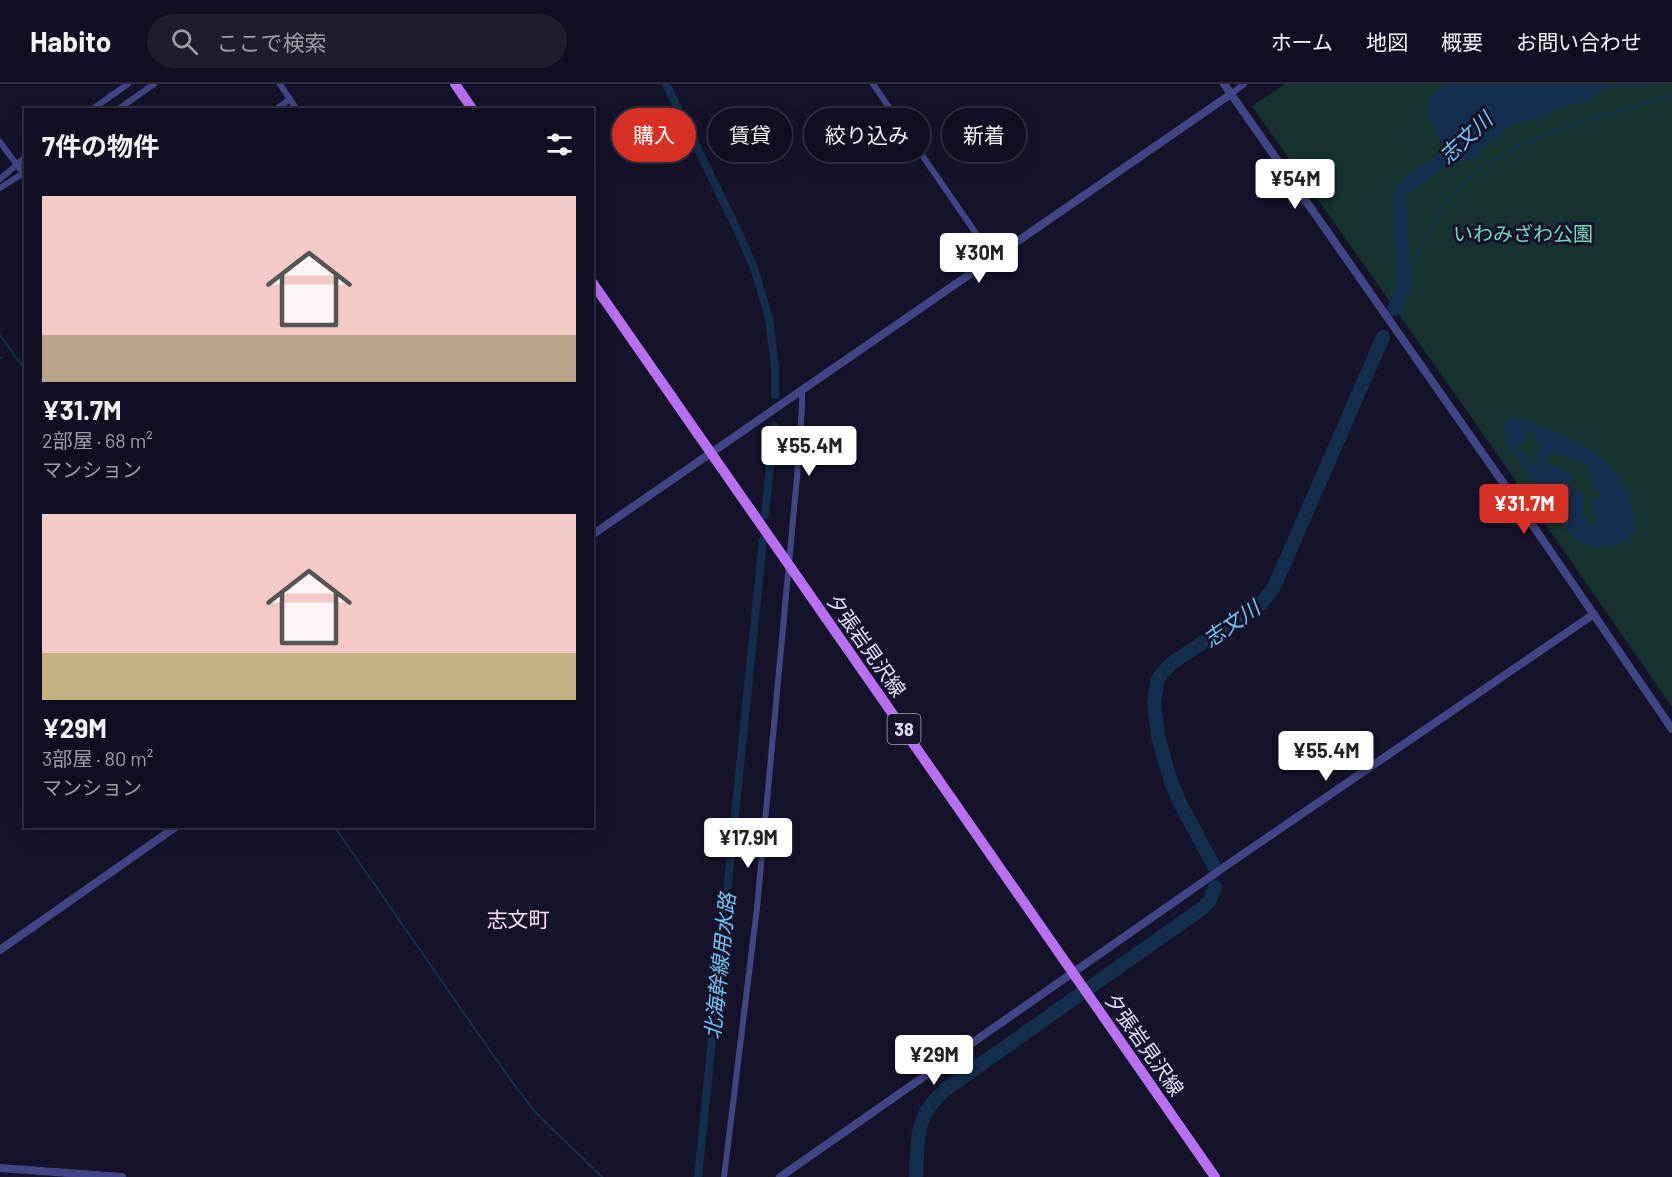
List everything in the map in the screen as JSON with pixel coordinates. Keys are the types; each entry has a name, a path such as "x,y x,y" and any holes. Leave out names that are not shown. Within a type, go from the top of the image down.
{"main road":[{"path":"459,85 472,108"},
{"name":"夕張岩見沢線","path":"594,285 1215,1177"}],"street":[{"path":"94,108 128,84"},
{"path":"120,108 154,84"},
{"path":"280,84 296,108"},
{"path":"873,84 993,258"},
{"path":"1224,84 1672,729"},
{"path":"594,534 1244,84"},
{"path":"278,108 290,99"},
{"path":"0,142 24,173"},
{"path":"0,179 24,159"},
{"path":"0,188 24,175"},
{"path":"724,1177 757,908 797,477 802,390"},
{"path":"780,1177 1594,614"},
{"path":"0,950 174,828"},
{"path":"0,1168 122,1177"}],"green space":[{"name":"いわみざわ公園","path":"1285,84 1672,84 1672,707 1252,106"}],"water":[{"path":"1446,84 1652,84 1609,86 1588,101 1557,109 1541,119 1510,125 1500,136 1489,141 1485,148 1472,159 1456,162 1455,158 1451,159 1449,147 1446,142 1442,143 1427,113 1430,96"},
{"path":"1511,419 1527,420 1568,437 1584,445 1609,466 1623,485 1632,507 1635,530 1629,537 1614,546 1597,547 1572,537 1505,440 1504,425","holes":["1529,431 1537,435 1536,443 1541,449 1534,460 1539,459 1539,465 1529,464 1528,456 1517,448 1528,438 1525,433","1557,453 1590,466 1591,468 1586,470 1592,474 1590,476 1593,479 1593,487 1601,495 1600,498 1592,499 1595,522 1593,525 1590,525 1583,511 1585,495 1569,486 1570,482 1574,484 1570,475 1544,463 1548,460 1544,457"]}],"waterway":[{"name":"北海幹線用水路","path":"666,84 754,268 769,318 775,366 775,395"},
{"path":"1405,286 1426,236 1442,208 1463,184 1488,164 1547,134 1672,95"},
{"name":"志文川","path":"1394,309 1405,286 1400,196 1406,186 1449,155 1459,142"},
{"path":"0,335 24,368"},
{"name":"志文川","path":"1215,868 1179,801 1170,779 1158,736 1154,702 1157,683 1159,677 1172,663 1261,604 1274,587 1383,337"},
{"name":"北海幹線用水路","path":"765,515 774,426"},
{"name":"北海幹線用水路","path":"698,1177 763,540"},
{"path":"335,828 509,1078 536,1113 602,1177"},
{"name":"志文川","path":"1092,986 1204,907 1210,900 1215,887"},
{"name":"志文川","path":"916,1177 920,1129 928,1109 936,1099 946,1089 1079,995"}],"district":[{"name":"志文町","path":"518,918"}]}
